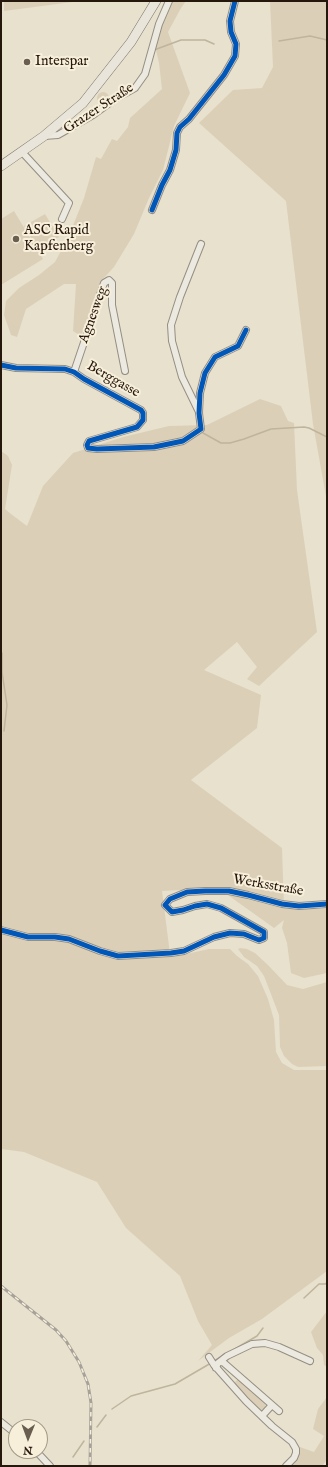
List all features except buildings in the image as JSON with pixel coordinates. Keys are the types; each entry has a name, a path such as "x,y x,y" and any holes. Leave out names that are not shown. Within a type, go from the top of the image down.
{"main road":[{"name":"Grazer Straße","path":"1,166 44,136 89,96 131,42 156,1"}],"street":[{"name":"Grazer Straße","path":"44,136 58,136 93,115 115,99 135,88 144,74 159,24 169,1"},
{"path":"152,210 172,163 176,150 177,133 180,127 189,119 224,75 235,56 236,44 231,32 230,21 235,1"},
{"path":"22,152 69,203 62,219"},
{"name":"Berggasse","path":"199,413 182,377 172,341 172,325 180,297 201,244"},
{"name":"Agnesweg","path":"74,372 104,283 109,280 112,283 112,305 125,371"},
{"name":"Berggasse","path":"1,365 16,368 65,370 74,372 141,410 143,413 143,420 137,427 89,441 87,445 88,448 154,447 183,440 201,429 199,413 200,393 205,373 215,357 238,346 246,330"},
{"name":"Werksstraße","path":"1,930 28,937 55,937 69,939 118,956 171,953 184,951 214,937 230,933 244,934 259,940 264,938 264,932 221,908 207,904 172,912 165,905 170,899 187,892 228,891 293,905 327,904"},
{"path":"286,1466 295,1456 295,1446 288,1438 262,1416 213,1363 221,1362 227,1356 238,1350 258,1343 279,1347 310,1361"},
{"path":"221,1362 278,1411"},
{"path":"262,1416 272,1405"}],"shaded area":[{"path":"4,1 80,1 4,11"},
{"path":"170,1 186,1 168,32 190,93 174,126 163,170 134,234 114,267 102,280 81,336 73,331 76,284 64,284 26,309 17,337 11,335 4,315 6,301 19,288 55,262 68,238 84,198 96,157 101,159 112,139 117,141 128,127 130,118 162,89 159,63 155,46"},
{"path":"270,1 327,1 327,502 313,424 286,201 199,123 233,90 262,88 273,67"},
{"path":"101,92 105,92 109,98 105,104 101,104 97,100 97,96"},
{"name":"ASC Rapid Kapfenberg","path":"14,211 43,259 1,285 1,219"},
{"path":"45,214 59,237 38,249 24,226"},
{"path":"260,399 281,406 288,421 294,423 297,490 317,632 259,686 247,679 257,667 237,642 204,670 261,695 257,728 191,780 282,848 284,907 287,909 327,908 327,973 304,978 291,973 287,943 282,928 284,920 274,928 218,888 162,891 170,954 186,954 209,949 230,949 248,964 258,976 268,999 274,1020 276,1052 282,1063 294,1070 327,1070 327,1271 262,1319 229,1338 198,1361 212,1345 198,1321 180,1276 126,1228 97,1182 24,1152 1,1149 1,451 8,456 12,465 5,509 27,526 43,486 73,453 123,437 169,426 207,425"},
{"path":"238,949 247,949 255,953 287,985 303,989 327,982 327,1066 298,1067 292,1064 284,1056 280,1047 279,1015 264,976 257,966 244,957"},
{"path":"327,1311 327,1367 324,1365 323,1355 317,1348 311,1332"},
{"path":"240,1377 265,1402 266,1409 262,1412 234,1383"},
{"path":"327,1397 327,1460 322,1466 289,1466 297,1457 300,1447 314,1452 324,1436 313,1429 318,1409"}],"waterway":[{"path":"279,41 310,36 327,40"},
{"path":"154,50 181,40 205,40 214,44"},
{"path":"203,433 221,443 230,443 271,429 304,427 327,437"},
{"path":"2,653 2,672 7,705 4,731"},
{"path":"304,1298 319,1284 327,1283"},
{"path":"214,1361 257,1336 263,1328"},
{"path":"112,1409 131,1396 175,1384 211,1363"},
{"path":"97,1427 106,1415"},
{"path":"73,1457 84,1441"}],"railway":[{"path":"1,1286 56,1330 66,1341 79,1362 88,1384 91,1403 90,1466"}],"cycle path":[{"path":"152,210 170,170 176,150 177,133 180,127 189,119 224,75 235,56 236,44 231,32 230,21 235,1"},
{"path":"1,365 16,368 65,369 74,372 141,410 143,413 143,420 137,427 89,441 87,445 88,448 154,447 183,441 201,429 199,413 200,393 205,373 215,357 238,346 246,330"},
{"path":"1,930 28,937 55,937 69,939 118,956 171,953 184,951 214,937 230,933 244,934 259,940 264,938 264,932 221,908 207,904 172,912 165,905 170,899 187,892 229,891 282,904 299,906 327,904"}],"place":[{"name":"Interspar","path":"27,62"},
{"name":"ASC Rapid Kapfenberg","path":"16,239"}]}
